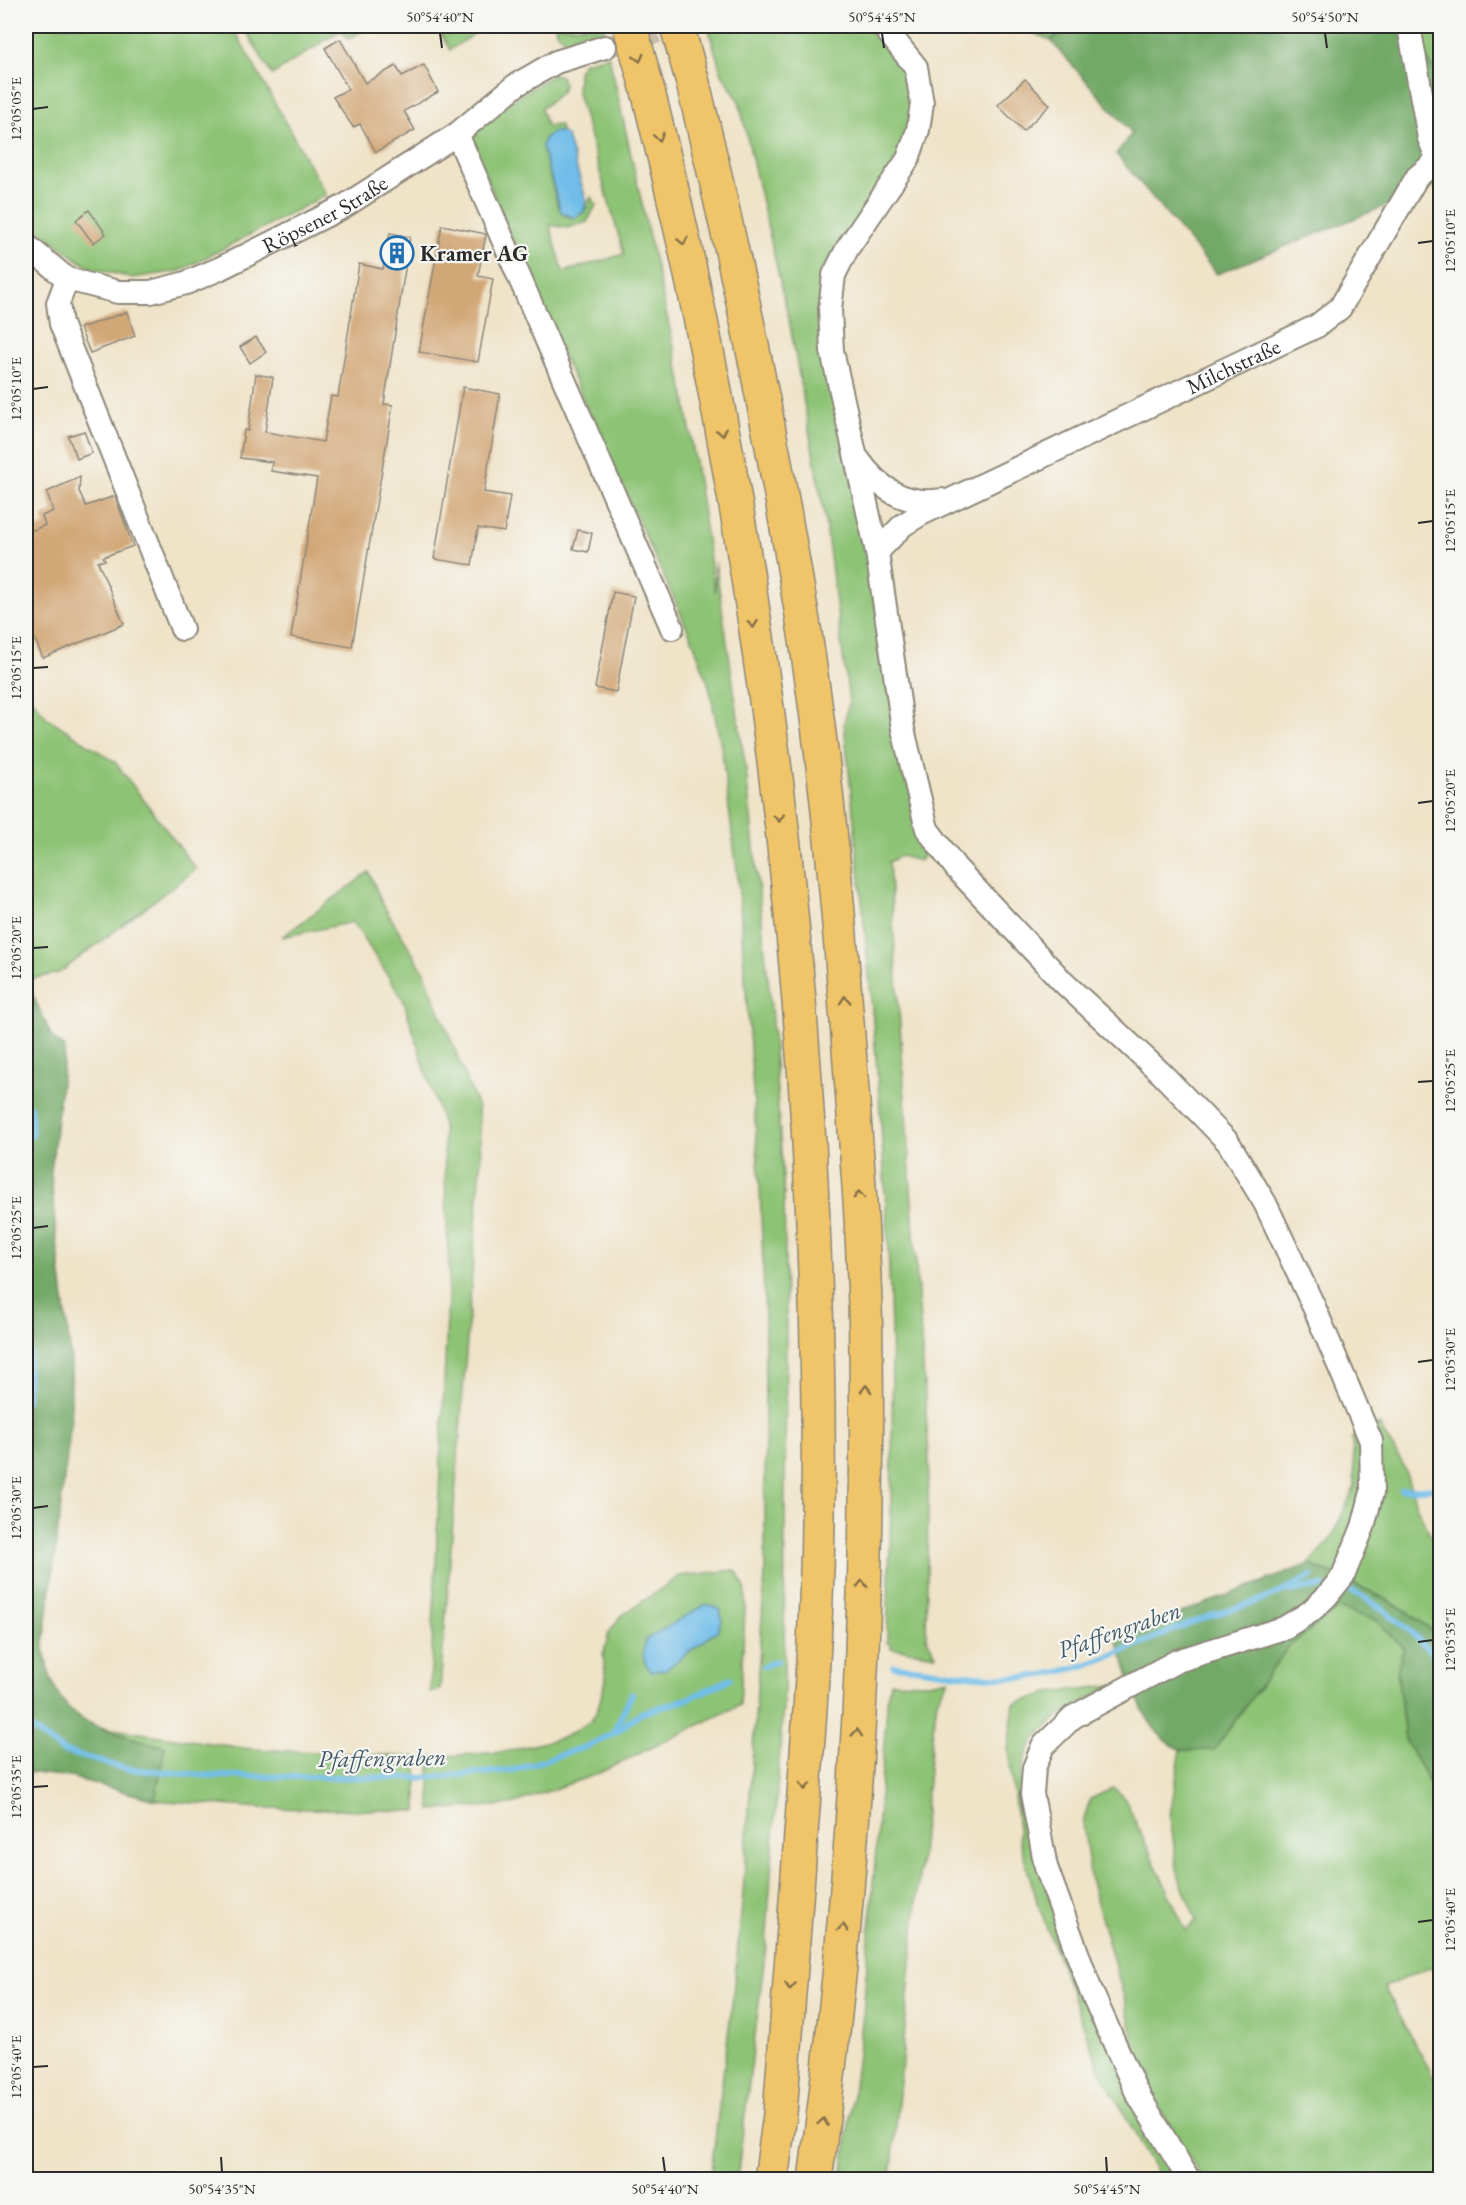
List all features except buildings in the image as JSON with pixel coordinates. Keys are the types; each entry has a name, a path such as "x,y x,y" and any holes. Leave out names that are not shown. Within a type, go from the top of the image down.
{"highway":[{"path":"630,26 671,183 734,490 777,800 804,1052 816,1294 818,1521 815,1641 780,2114 771,2180"},
{"path":"677,26 692,79 735,263 777,472 803,626 823,778 845,989 857,1163 866,1339 860,1688 843,1926 815,2180"}],"street":[{"path":"883,26 916,67 922,103 918,130 908,159 848,249 834,275 830,309 832,351 877,552 903,729 927,829 956,868 1064,983 1162,1074 1228,1142 1264,1203 1314,1307 1371,1441 1372,1492 1363,1527 1343,1576 1328,1596 1310,1612 1284,1628 1177,1661 1072,1717 1043,1746 1034,1768 1032,1794 1046,1867 1091,1991 1136,2091 1189,2180"},
{"path":"1409,26 1428,138 1439,159"},
{"name":"Röpsener Straße","path":"26,245 67,279 118,292 151,292 186,283 219,269 342,207 457,135 516,85 556,62 606,47"},
{"path":"457,135 672,628"},
{"name":"Milchstraße","path":"877,552 903,525 957,497 1317,326 1340,308 1417,177 1439,159"},
{"path":"67,279 58,303 61,324 182,629"},
{"name":"Milchstraße","path":"855,455 870,476 896,494 921,503 957,497"}],"green space":[{"path":"26,26 232,26 326,195 180,271 132,278 88,267 41,232 26,216"},
{"path":"243,26 372,26 348,39 341,30 272,75"},
{"path":"436,26 486,26 450,50"},
{"path":"555,26 603,26 605,31 566,41 556,32"},
{"path":"727,26 862,26 884,43 910,73 914,112 903,152 834,256 831,374 918,828 927,850 920,861 900,856 889,862 929,1455 926,1637 936,1655 891,1648 891,1643 887,1643 892,1445 890,1297 876,1051 844,724 849,702 825,519 790,325 739,101 721,72 709,30"},
{"path":"1016,26 1075,26 1050,40"},
{"path":"1075,26 1400,26 1440,76 1440,184 1217,274 1116,154 1132,133 1050,40"},
{"path":"1400,26 1440,26 1440,76"},
{"path":"609,56 685,397 715,592 715,561 746,771 771,1007 784,1194 786,1319 784,1692 766,1946 737,2179 710,2179 743,1894 765,1574 765,1318 760,1189 738,879 721,746 709,686 693,641 535,294 469,134 505,105 554,74 561,76 564,84 561,92 541,109 547,126 560,125 561,132 553,132 542,147 558,206 566,216 574,218 586,208 591,197 596,205 587,222 567,228 550,225 563,272 624,254 577,93 578,71 584,62"},
{"path":"26,691 46,717 115,762 196,869 59,973 26,980"},
{"path":"369,872 383,905 424,972 478,1108 481,1158 440,1690 430,1693 449,1273 443,1126 403,999 353,922 282,937"},
{"path":"26,980 52,1037 65,1048 51,1172 71,1358 71,1421 44,1645 49,1671 57,1692 68,1707 83,1719 100,1728 165,1747 155,1800 70,1777 26,1772"},
{"path":"1379,1425 1403,1464 1418,1510 1440,1553 1440,1638 1395,1604 1309,1564 1330,1541 1355,1486 1352,1438"},
{"path":"1309,1564 1395,1604 1440,1638 1440,1803 1405,1739 1397,1669 1404,1648 1377,1621 1339,1608 1288,1647 1214,1750 1181,1749 1168,1742 1156,1731 1147,1717 1132,1685 1116,1638"},
{"path":"736,1570 746,1591 740,1705 597,1774 509,1805 430,1810 430,1757 504,1752 565,1737 591,1721 597,1711 606,1680 603,1655 609,1633 621,1616 680,1576"},
{"path":"1339,1608 1377,1621 1404,1648 1397,1669 1405,1739 1440,1803 1440,1973 1429,1968 1384,1987 1440,2089 1440,2179 1202,2179 1141,2077 1126,2004 1091,1882 1083,1823 1090,1799 1114,1788 1125,1799 1186,1931 1196,1920 1178,1875 1170,1816 1181,1749 1214,1750 1288,1647"},
{"path":"949,1679 937,1700 932,1737 891,2179 842,2179 863,2015 888,1693 891,1682 928,1683"},
{"path":"1114,1685 1058,1717 1032,1743 1024,1760 1020,1780 1021,1805 1035,1858 1180,2179 1160,2179 1100,2070 1037,1901 1020,1844 1008,1749 1014,1704 1049,1693"},
{"path":"92,1726 251,1749 417,1757 417,1811 262,1808 155,1800 165,1747"}],"water":[{"path":"553,132 561,132 567,137 586,199 584,212 574,218 561,212 542,147 544,139"},
{"path":"706,1604 720,1609 722,1620 717,1631 666,1669 652,1672 646,1665 644,1657 645,1640"}],"waterway":[{"path":"26,988 28,989 26,1014"},
{"path":"26,1104 30,1108 32,1134 26,1141"},
{"path":"26,1291 32,1307 26,1400"},
{"name":"Pfaffengraben","path":"1402,1490 1440,1488"},
{"name":"Pfaffengraben","path":"894,1666 1010,1678 1069,1670 1129,1649 1188,1624 1282,1592 1311,1576"},
{"path":"1290,1591 1323,1586"},
{"path":"1347,1589 1373,1603 1398,1621 1440,1663"},
{"name":"Pfaffengraben","path":"764,1666 777,1661"},
{"name":"Pfaffengraben","path":"26,1725 63,1751 127,1769 215,1776 423,1778 514,1770 588,1746 614,1733 641,1713 688,1699 730,1679"},
{"path":"614,1731 632,1694"}],"tunnel":[{"path":"605,47 680,26"}],"place":[{"name":"Kramer AG","path":"397,253"}]}
